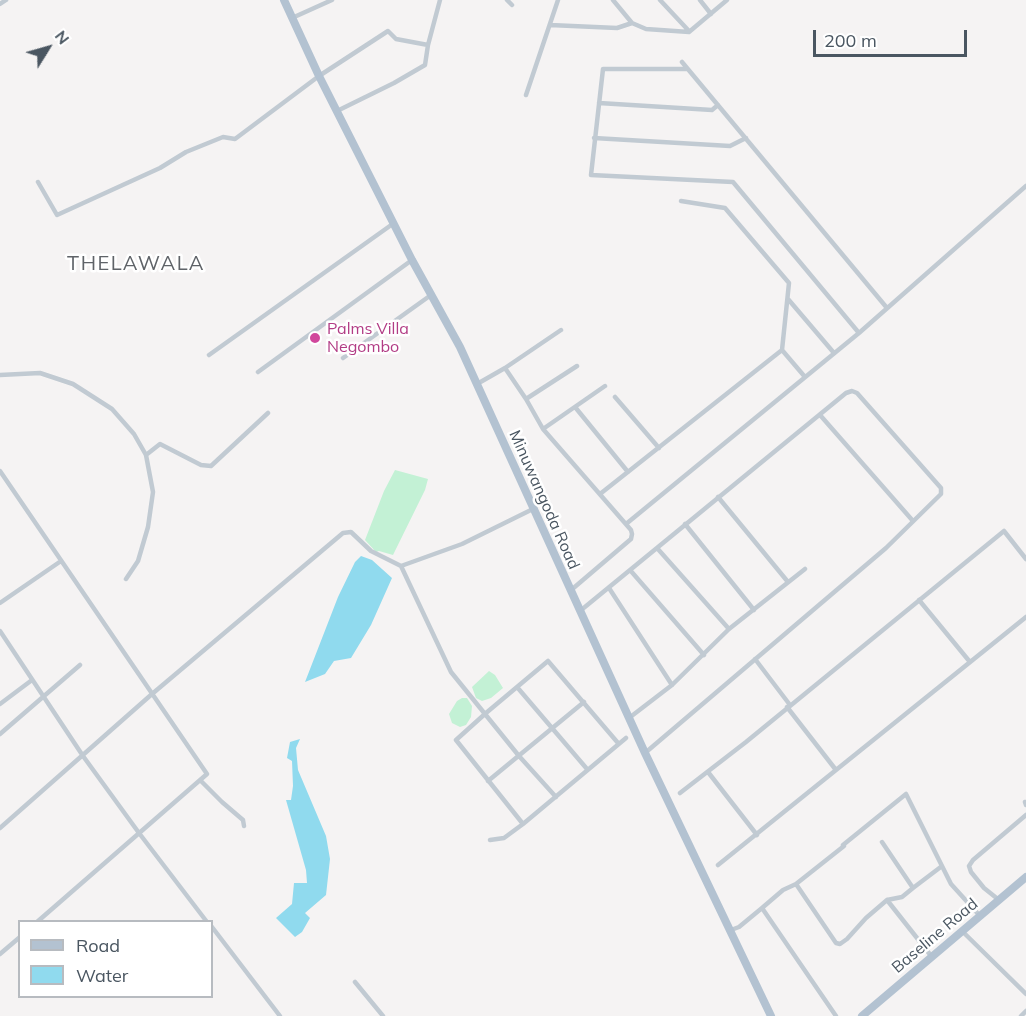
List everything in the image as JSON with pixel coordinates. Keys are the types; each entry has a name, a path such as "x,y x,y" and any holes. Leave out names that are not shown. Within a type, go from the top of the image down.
{"main road":[{"name":"Minuwangoda Road","path":"284,0 319,76 412,260 460,347 535,508 628,718 771,1016"},
{"name":"Baseline Road","path":"862,1016 1026,877"}],"street":[{"path":"0,4 6,0"},
{"path":"292,18 332,0"},
{"path":"337,111 425,65 440,0"},
{"path":"507,0 512,4"},
{"path":"526,95 558,0"},
{"path":"613,0 632,22 646,29 689,32 727,0"},
{"path":"660,0 689,32"},
{"path":"700,0 711,14"},
{"path":"550,24 617,28 632,22"},
{"path":"38,182 57,215 160,168 186,152 223,137 235,139 319,76 388,31 396,39 428,45"},
{"path":"681,62 887,308"},
{"path":"687,69 603,69 591,175 734,182 859,333"},
{"path":"599,103 712,110 718,105"},
{"path":"594,138 730,146 746,138"},
{"path":"626,524 859,333 1026,186"},
{"path":"600,495 782,350 789,283 725,208 681,201"},
{"path":"209,356 394,224"},
{"path":"258,372 412,260"},
{"path":"343,358 431,295"},
{"path":"788,299 834,353"},
{"path":"477,384 561,330"},
{"path":"782,350 806,377"},
{"path":"526,399 577,366"},
{"path":"505,368 543,429 631,530 631,539 570,591"},
{"path":"0,375 40,373 73,384 112,409 134,434 146,455 153,492 148,527 138,561 126,579"},
{"path":"543,429 605,386"},
{"path":"580,611 846,393 852,391 856,393 941,488 941,494 886,548 645,753"},
{"path":"615,397 659,448"},
{"path":"575,407 628,472"},
{"path":"146,455 160,444 201,465 211,466 268,413"},
{"path":"820,415 912,521"},
{"path":"0,471 207,774 39,920"},
{"path":"718,497 788,582"},
{"path":"401,566 462,544 535,508"},
{"path":"685,524 754,610"},
{"path":"680,793 1004,531 1026,559"},
{"path":"0,828 152,694 343,533 351,532 370,551 401,566 451,672 519,756 556,797"},
{"path":"657,548 729,630"},
{"path":"0,603 61,561"},
{"path":"628,718 672,686 729,630 805,569"},
{"path":"630,570 704,655"},
{"path":"609,588 672,686"},
{"path":"920,600 970,662"},
{"path":"718,865 1026,616"},
{"path":"0,631 83,756 206,920"},
{"path":"755,659 836,770"},
{"path":"523,824 456,740 517,687 548,662 618,744"},
{"path":"0,734 80,665"},
{"path":"0,704 32,680"},
{"path":"517,687 587,769"},
{"path":"488,782 584,702"},
{"path":"490,840 504,838 523,824 626,738"},
{"path":"708,772 757,835"},
{"path":"201,780 243,820 244,826"},
{"path":"825,861 906,794 951,884 980,916"},
{"path":"999,900 984,888 969,866 973,860 1026,815"},
{"path":"882,842 913,888"},
{"path":"731,930 739,927 783,890 796,884 844,846"},
{"path":"796,884 836,943 840,944 887,900 902,897 942,866"},
{"path":"887,900 932,957"},
{"path":"762,908 836,1016"},
{"path":"213,928 280,1016"},
{"path":"962,931 1026,994"},
{"path":"0,954 18,939"},
{"path":"355,982 383,1016"},
{"path":"1020,1016 1026,1011"}],"green space":[{"path":"395,470 428,479 425,490 393,555 376,552 365,540 384,491"},
{"path":"489,671 495,675 503,688 491,698 482,701 476,698 472,687"},
{"path":"467,698 472,706 471,717 466,725 460,727 452,723 449,714 457,701"}],"water":[{"path":"361,556 372,560 392,578 371,625 351,658 334,661 325,674 305,682 338,597 355,562"},
{"path":"300,739 296,748 298,770 326,836 330,859 326,895 305,913 310,918 302,932 295,937 276,918 292,904 294,883 307,883 306,870 286,800 291,800 293,786 292,761 287,758 290,742"}],"place":[{"name":"Palms Villa Negombo","path":"315,338"}],"district":[{"name":"THELAWALA","path":"136,264"}]}
